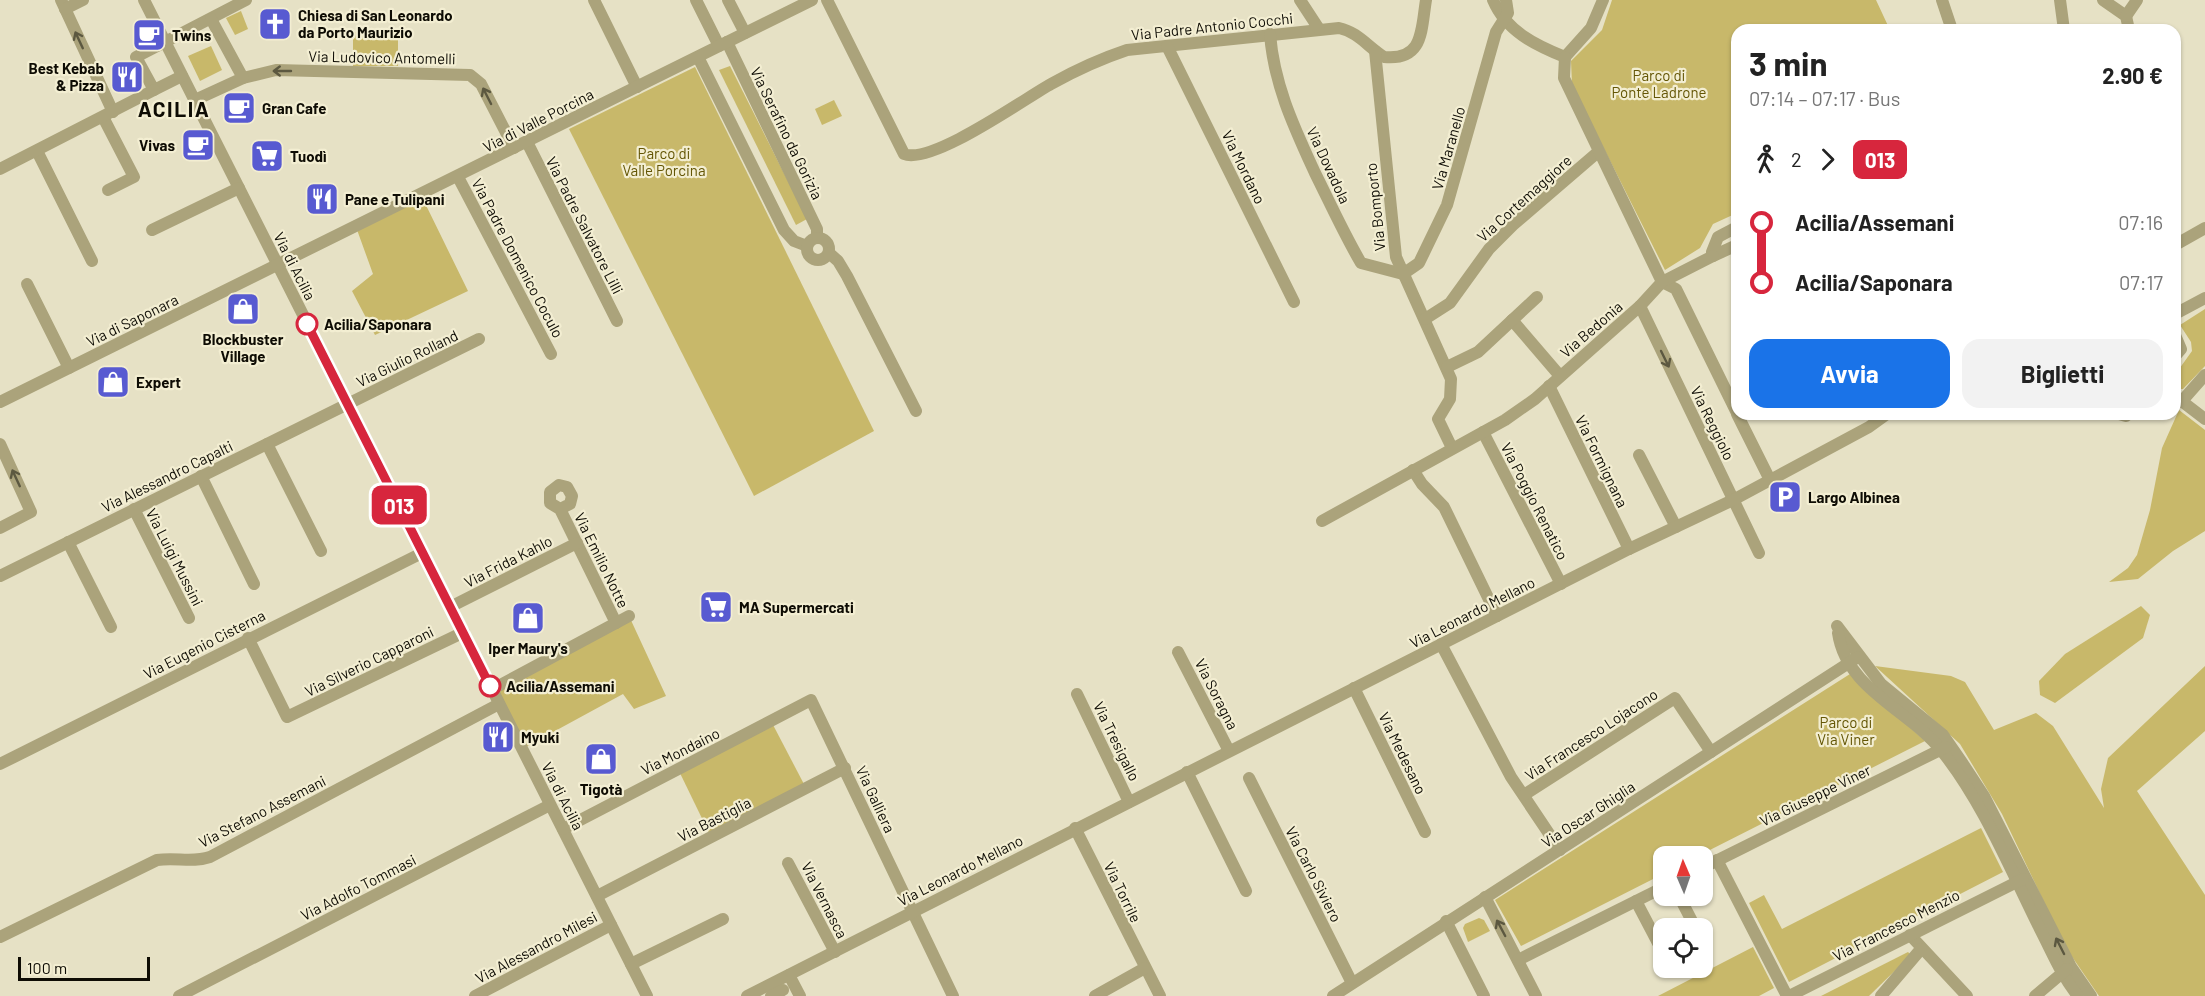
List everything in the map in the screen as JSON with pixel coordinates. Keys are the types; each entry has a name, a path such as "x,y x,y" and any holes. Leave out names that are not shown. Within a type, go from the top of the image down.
{"street":[{"path":"83,0 63,4 134,177 108,190"},
{"name":"Via di Acilia","path":"144,0 422,553 452,606 499,705 646,996"},
{"path":"594,0 637,87"},
{"name":"Via Serafino da Gorizia","path":"696,0 723,44 818,229 812,242"},
{"path":"728,0 745,33"},
{"name":"Via di Valle Porcina","path":"278,266 810,0"},
{"name":"Via Padre Antonio Cocchi","path":"827,0 904,154 910,156 952,141 1097,60 1126,50 1319,29 1347,29 1375,51 1393,58 1410,54 1419,42 1426,0"},
{"path":"1300,0 1319,29"},
{"path":"1493,0 1504,20 1529,40 1565,57"},
{"name":"Via Maranello","path":"1403,274 1419,263 1447,205 1496,32 1508,13 1506,0"},
{"path":"1603,0 1591,28 1565,57 1564,78 1662,282 1676,289 1731,402"},
{"path":"1942,0 1950,24"},
{"path":"2060,0 2063,24"},
{"path":"2103,0 2126,16 2128,24"},
{"path":"2126,16 2138,0"},
{"path":"154,90 136,57 211,20 243,1"},
{"path":"211,20 243,78"},
{"name":"Via Dovadola","path":"1270,34 1272,61 1281,97 1345,236 1361,263 1403,274"},
{"name":"Via Mordano","path":"1167,46 1294,302"},
{"name":"Via Bomporto","path":"1375,51 1396,257 1451,379 1450,399 1438,419 1452,448"},
{"path":"698,57 784,230 794,242 828,244 829,253 839,262 847,276 916,411"},
{"name":"Via Ludovico Antomelli","path":"195,100 243,78 276,70 470,75 481,84 514,148"},
{"path":"0,169 182,76"},
{"name":"Via Padre Salvatore Lilli","path":"526,142 617,321"},
{"path":"37,151 92,261"},
{"name":"Via Cortemaggiore","path":"1425,319 1450,303 1489,249 1513,225 1598,152"},
{"name":"Via Padre Domenico Coculo","path":"458,177 551,354"},
{"path":"152,230 239,189"},
{"path":"2181,242 2205,228"},
{"path":"1713,256 1713,246 1718,237 1731,230"},
{"path":"812,242 808,254 814,260 823,260 829,253"},
{"path":"1662,282 1731,248"},
{"name":"Via di Saponara","path":"0,402 278,266"},
{"name":"Via Bedonia","path":"1322,522 1505,420 1560,376 1640,306 1662,282"},
{"path":"27,284 69,368"},
{"path":"1447,367 1478,352 1537,297"},
{"path":"2181,311 2205,298"},
{"name":"Via Reggiolo","path":"1640,306 1759,553"},
{"path":"1512,320 1560,376"},
{"name":"Via Giulio Rolland","path":"348,404 479,339"},
{"path":"2181,396 2205,375"},
{"name":"Via Formignana","path":"1548,386 1629,549"},
{"path":"2181,401 2205,419"},
{"name":"Via Alessandro Capalti","path":"0,576 348,404"},
{"path":"1740,420 1770,480"},
{"name":"Via Leonardo Mellano","path":"747,996 1629,549 1733,500 1879,420"},
{"name":"Via Poggio Renatico","path":"1483,432 1561,584"},
{"path":"0,444 31,512 0,528"},
{"path":"267,444 321,551"},
{"path":"1640,455 1676,527"},
{"path":"1413,470 1422,484 1444,507 1497,616"},
{"path":"201,476 254,584"},
{"name":"Via Luigi Mussini","path":"134,509 189,618"},
{"name":"Via Emilio Notte","path":"560,509 616,623"},
{"path":"68,542 111,627"},
{"name":"Via Frida Kahlo","path":"452,606 578,543"},
{"name":"Via Eugenio Cisterna","path":"0,764 422,553"},
{"path":"492,690 629,616"},
{"name":"Via Silverio Capparoni","path":"248,638 287,717 464,632"},
{"path":"1441,644 1511,777 1560,850"},
{"name":"Via Soragna","path":"1178,652 1229,751"},
{"name":"Via Oscar Ghiglia","path":"1333,996 1854,660 1894,697 1943,735 1946,747"},
{"name":"Via Medesano","path":"1354,688 1425,832"},
{"name":"Via Tresigallo","path":"1077,694 1129,802"},
{"name":"Via Francesco Lojacono","path":"1524,795 1675,698 1711,752"},
{"name":"Via Galliera","path":"811,700 952,996"},
{"name":"Via Mondaino","path":"563,829 811,700"},
{"name":"Via Stefano Assemani","path":"0,938 157,860 169,858 198,861 210,857 499,705"},
{"path":"1946,747 2020,880 2078,996"},
{"name":"Via Giuseppe Viner","path":"1713,862 1946,747"},
{"name":"Via Bastiglia","path":"597,896 845,768"},
{"path":"1187,772 1246,891"},
{"name":"Via Carlo Siviero","path":"1249,778 1352,983"},
{"name":"Via Adolfo Tommasi","path":"179,996 550,805"},
{"name":"Via Torrile","path":"1075,828 1160,996"},
{"path":"1717,860 1788,996"},
{"name":"Via Vernasca","path":"788,862 835,952"},
{"name":"Via Francesco Menzio","path":"1788,996 2020,880"},
{"path":"1518,960 1653,892"},
{"path":"1485,897 1536,996"},
{"path":"1636,901 1653,933"},
{"path":"631,964 723,919"},
{"path":"1446,921 1484,996"},
{"name":"Via Alessandro Milesi","path":"475,996 611,925"},
{"path":"1910,935 1921,950 1967,996"},
{"path":"1881,996 1921,950"},
{"path":"1095,996 1145,968"},
{"path":"2035,996 2066,970"},
{"path":"2066,970 2091,996"},
{"path":"789,975 800,996"}],"green space":[{"name":"Parco di Ponte Ladrone","path":"1612,0 1876,0 1887,24 1731,24 1731,216 1713,224 1700,248 1665,270 1572,85 1571,61 1602,30"},
{"path":"241,11 248,29 235,35 226,18"},
{"path":"353,32 398,32 398,66 353,66"},
{"path":"211,46 222,70 200,81 188,56"},
{"path":"730,66 807,219 796,225 719,70"},
{"name":"Parco di Valle Porcina","path":"695,67 874,431 754,496 569,129"},
{"path":"834,100 842,116 822,125 815,109"},
{"path":"421,195 468,291 375,335 352,291 373,274 356,227"},
{"path":"2205,309 2205,366 2183,389 2181,389 2181,366 2192,351 2191,342 2181,324"},
{"path":"2181,412 2205,430 2205,531 2173,551 2138,579 2109,582 2128,568 2137,555 2150,510 2162,448 2175,420 2181,420"},
{"path":"2141,606 2150,615 2143,638 2055,703 2040,695 2039,681 2065,654"},
{"path":"629,616 666,696 634,709 623,694 522,749 490,691"},
{"path":"1875,666 1951,676 1965,682 1994,730 2036,713 2053,726 2104,808 2101,789 2108,758 2205,666 2205,731 2137,791 2205,895 2205,996 2099,996 2066,948 2002,814 1960,744"},
{"name":"Parco di Via Viner","path":"1850,674 1925,741 1713,848 1713,846 1653,846 1653,879 1521,946 1495,900"},
{"path":"771,721 806,788 711,837 678,769"},
{"path":"1981,828 2003,872 1789,982 1749,903 1764,895 1782,929"},
{"path":"1479,918 1484,920 1490,931 1468,942 1463,928 1465,924"},
{"path":"1753,947 1774,988 1759,996 1658,996 1693,978 1713,978 1713,968"},
{"path":"1908,952 1911,955 1869,996 1821,996"}],"bus line":[{"name":"013","path":"307,324 422,553 452,606 490,686"}],"place":[{"name":"Chiesa di San Leonardo da Porto Maurizio","path":"275,24"},
{"name":"Twins","path":"149,35"},
{"name":"Best Kebab & Pizza","path":"127,77"},
{"name":"Gran Cafe","path":"239,108"},
{"name":"Vivas","path":"198,145"},
{"name":"Tuodì","path":"267,156"},
{"name":"Pane e Tulipani","path":"322,199"},
{"name":"Blockbuster Village","path":"243,309"},
{"name":"Acilia/Saponara","path":"307,324"},
{"name":"Expert","path":"113,382"},
{"name":"Largo Albinea","path":"1785,497"},
{"name":"MA Supermercati","path":"716,607"},
{"name":"Iper Maury's","path":"528,618"},
{"name":"Acilia/Assemani","path":"490,686"},
{"name":"Myuki","path":"498,737"},
{"name":"Tigotà","path":"601,759"}],"district":[{"name":"ACILIA","path":"174,108"}]}
